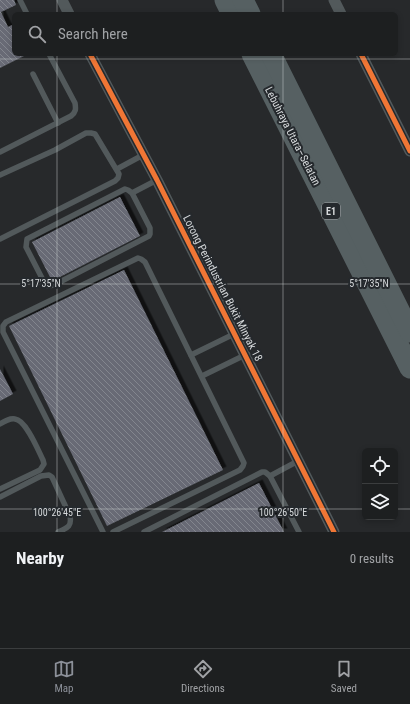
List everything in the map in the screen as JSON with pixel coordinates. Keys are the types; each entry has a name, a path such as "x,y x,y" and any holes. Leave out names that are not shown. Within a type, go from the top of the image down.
{"highway":[{"path":"225,0 231,12"},
{"path":"243,0 249,12"},
{"name":"Lebuhraya Utara–Selatan","path":"253,56 410,368"},
{"name":"Lebuhraya Utara–Selatan","path":"271,56 410,332"}],"street":[{"path":"62,0 68,12"},
{"path":"334,0 340,12"},
{"name":"Lorong Perindustrian Bukit Minyak 18","path":"91,56 157,180 334,532"},
{"path":"362,56 410,151"}],"lane":[{"path":"20,0 26,12"},
{"path":"0,152 75,113 75,103 50,56"},
{"path":"33,74 58,123"},
{"path":"0,175 86,133 91,132 95,134 119,174 115,181 0,239"},
{"path":"116,169 143,154"},
{"path":"132,193 157,180"},
{"path":"122,190 128,190 132,193 150,228 151,231 149,236 54,285 48,286 45,284 26,247 26,239 122,190"},
{"path":"103,532 3,332 2,326 6,322 135,259 141,259 145,262 202,376 243,460 243,466 242,468 113,532"},
{"path":"191,355 234,334"},
{"path":"202,376 245,355"},
{"path":"0,424 16,418 21,421 26,427 44,464 40,470 0,489"},
{"path":"270,476 298,461"},
{"path":"144,532 260,473 265,472 270,476 299,532"},
{"path":"0,497 41,476 49,475 52,477 70,516 71,522 70,525 58,532"}],"building":[{"path":"0,0 14,0 16,5 1,12 8,27 12,25 12,56 24,56 0,68"},
{"path":"120,197 140,236 52,281 32,242"},
{"path":"124,270 223,470 107,526 9,326"},
{"path":"0,369 13,394 0,401"},
{"path":"259,483 284,532 162,532"}],"cycle path":[{"path":"91,56 157,180 334,532"},
{"path":"362,56 410,151"}]}
